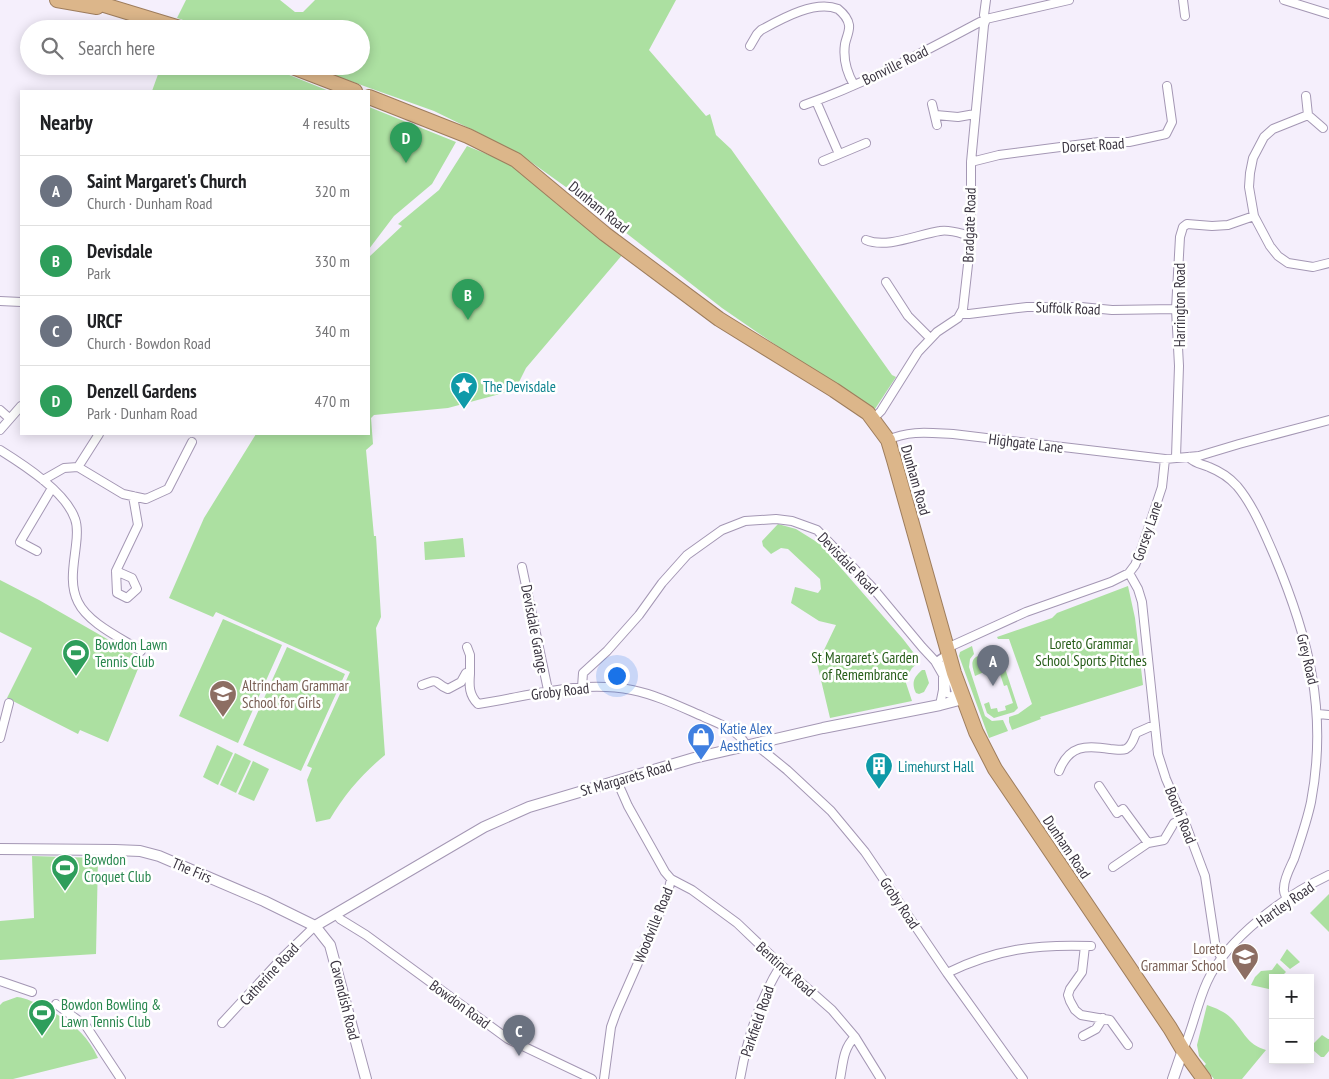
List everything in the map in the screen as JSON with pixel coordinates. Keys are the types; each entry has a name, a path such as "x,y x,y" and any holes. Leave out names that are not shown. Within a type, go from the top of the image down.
{"highway":[{"path":"57,0 115,10"},
{"path":"88,0 151,20"},
{"path":"313,75 352,90"},
{"name":"Dunham Road","path":"370,97 468,136 516,160 605,234 719,319 834,390 874,419 888,440 945,652 976,732 995,768 1204,1079"}],"street":[{"name":"Bradgate Road","path":"961,314 971,236 971,162 986,20 984,15 986,0"},
{"name":"Bonville Road","path":"804,105 854,85 912,58 980,22 1056,1 1069,0"},
{"path":"1183,0 1186,16"},
{"path":"1284,0 1329,13"},
{"path":"750,46 761,30 803,7 817,2 830,4 853,26 845,43 844,54 848,72 854,85"},
{"name":"Dorset Road","path":"971,162 999,155 1099,142 1129,142 1166,134 1172,122 1167,86"},
{"path":"1306,96 1308,115 1323,128"},
{"path":"816,101 839,154"},
{"path":"932,104 938,125"},
{"path":"936,115 958,117 975,114"},
{"path":"1308,115 1273,129 1264,137 1257,148 1250,173 1254,216 1270,246 1278,256 1288,263 1313,267 1329,263"},
{"path":"824,160 866,143"},
{"name":"Harrington Road","path":"1176,457 1179,366 1176,309 1180,238 1184,225 1228,225 1254,216"},
{"path":"869,244 891,242 942,230 971,236"},
{"path":"886,282 908,316 930,338"},
{"path":"0,301 20,302"},
{"name":"Suffolk Road","path":"961,314 1027,307 1081,307 1112,310 1176,309"},
{"path":"874,419 918,352 930,338 961,314"},
{"path":"0,430 20,407"},
{"path":"0,410 9,418"},
{"path":"1165,459 1176,457 1189,458 1329,420"},
{"name":"Highgate Lane","path":"888,440 900,435 917,432 952,434 1165,459"},
{"path":"78,467 98,435"},
{"path":"42,480 64,468 78,467 123,494 146,499 168,489 192,442"},
{"path":"0,450 27,466 52,488 72,510 76,521 77,537 72,571 78,601 87,615 141,650"},
{"name":"Grey Road","path":"1189,458 1192,461 1221,472 1237,486 1264,533 1289,590 1311,664 1318,714 1318,753 1314,786 1302,836 1283,888 1287,898"},
{"name":"Gorsey Lane","path":"945,652 964,640 1026,612 1111,582 1129,572 1135,565 1140,553 1162,487 1165,459"},
{"path":"37,551 20,542 52,488"},
{"path":"116,571 138,525 133,496"},
{"name":"Devisdale Road","path":"582,687 584,673 640,615 662,583 687,555 722,530 744,521 776,519 816,530 872,587 936,661 943,675 940,705"},
{"name":"Devisdale Grange","path":"522,567 548,690"},
{"name":"Booth Road","path":"1129,572 1142,602 1158,754 1166,779 1205,876 1216,949 1221,957"},
{"path":"422,685 432,680 448,689 461,682 466,674 470,674 470,655 467,648"},
{"path":"945,652 954,689 954,694 950,696 947,694 947,680 944,669 938,660 945,652"},
{"name":"Groby Road","path":"470,674 469,683 472,698 478,704 548,690 582,687 633,690 674,704 708,719 739,735 746,746"},
{"name":"St Margarets Road","path":"315,926 484,827 529,807 617,780 758,743 963,699"},
{"path":"0,738 9,703"},
{"path":"1318,714 1329,715"},
{"path":"1059,771 1066,757 1076,749 1089,746 1126,749 1130,746 1136,733 1154,725"},
{"name":"Groby Road","path":"758,743 760,748 831,812 865,852 947,973 1023,1079"},
{"name":"Woodville Road","path":"604,1079 611,1027 667,896 671,879 665,872 628,806 617,780"},
{"path":"1100,786 1117,813 1123,809 1148,843"},
{"path":"1113,867 1148,843 1164,840 1174,823 1184,820"},
{"name":"The Firs","path":"0,849 140,851 159,856 272,905 315,926"},
{"name":"Hartley Road","path":"1221,957 1254,925 1287,898 1329,875"},
{"name":"Bentinck Road","path":"671,879 692,890 737,923 780,965 832,1010 855,1037 881,1079"},
{"name":"Bowdon Road","path":"336,914 340,919 389,951 508,1039 592,1079"},
{"name":"Catherine Road","path":"222,1023 284,956 315,926"},
{"name":"Cavendish Road","path":"315,926 324,935 332,952 366,1079"},
{"path":"947,973 965,964 1013,950 1038,946 1088,946 1082,972 1070,989 1069,997 1073,1007 1079,1014 1112,1021 1128,1045"},
{"path":"1173,1079 1204,989 1221,957"},
{"name":"Parkfield Road","path":"740,1079 755,1019 780,965"},
{"path":"0,981 32,992"},
{"path":"56,1004 86,1026 121,1079"},
{"path":"1083,1036 1096,1029 1102,1018"},
{"path":"840,1079 842,1061 850,1042 855,1037"}],"green space":[{"path":"186,0 280,0 295,12 303,12 315,0 676,0 649,50 706,116 710,114 716,135 731,149 892,375 896,377 873,412 722,308 584,200 524,157 434,111 333,75 370,75 370,20 183,20 177,18"},
{"path":"158,75 289,75 327,90 152,90"},
{"path":"370,107 456,142 432,184 394,216 370,248"},
{"path":"467,146 516,166 623,254 526,368 515,390 448,408 374,415 371,418 373,444 366,450 374,536 376,536 381,617 376,628 385,755 354,785 330,819 316,822 307,780 312,768 307,766 350,672 216,612 213,617 169,598 204,518 255,435 370,435 370,256 402,226 398,224 439,190"},
{"name":"St Margaret's Garden of Remembrance","path":"778,524 796,529 820,544 920,661 912,668 905,680 912,701 830,718 816,659 824,650 836,625 819,621 791,603 795,587 818,593 821,589 820,579 788,549 781,548 771,554 763,546 762,541"},
{"path":"463,538 465,557 425,560 424,542"},
{"name":"Bowdon Lawn Tennis Club","path":"0,580 142,659 108,742 80,730 78,734 7,698 32,648 0,632"},
{"name":"Loreto Grammar School Sports Pitches","path":"1128,586 1135,618 1143,685 1040,717 1041,719 1012,730 1009,717 1018,714 1032,704 1009,639 998,639 997,637 1052,618 1057,613"},
{"path":"223,619 282,645 238,743 179,716"},
{"path":"972,646 974,654 970,659 969,667 985,716 992,721 1003,720 1008,731 989,738 959,656 960,652"},
{"path":"287,647 345,674 301,771 243,745"},
{"path":"996,652 1001,656 1018,708 1014,712 994,718 987,713 984,704 989,702 991,709 997,708 998,712 1006,710 1005,706 1013,703 1007,685 1004,686 998,668 993,669 988,654"},
{"path":"978,656 984,672 975,676 973,660"},
{"path":"922,670 925,670 929,683 924,692 919,694 914,689 914,683 915,678"},
{"path":"217,745 233,753 218,785 203,777"},
{"path":"235,753 251,761 236,793 220,785"},
{"path":"253,761 269,769 254,801 238,794"},
{"name":"Bowdon Croquet Club","path":"32,856 98,858 96,954 0,960 0,921 34,918"},
{"path":"1329,894 1329,932 1310,913"},
{"path":"1287,949 1300,962 1290,969 1280,960"},
{"path":"1277,963 1286,972 1284,974 1269,974 1269,989 1251,985 1261,971 1272,970"},
{"name":"Bowdon Bowling & Lawn Tennis Club","path":"17,997 44,1007 68,1022 88,1041 98,1058 13,1079 0,1079 0,1005"},
{"path":"1207,1005 1229,1016 1250,1041 1266,1050 1242,1079 1214,1079 1199,1056 1197,1045"},
{"path":"1322,1035 1329,1039 1329,1051 1324,1057 1321,1057 1314,1051 1314,1043"}],"place":[{"name":"Denzell Gardens","path":"406,163"},
{"name":"Devisdale","path":"468,320"},
{"name":"The Devisdale","path":"464,410"},
{"name":"Bowdon Lawn Tennis Club","path":"76,677"},
{"name":"Saint Margaret's Church","path":"993,686"},
{"name":"Altrincham Grammar School for Girls","path":"223,718"},
{"name":"Katie Alex Aesthetics","path":"701,761"},
{"name":"Limehurst Hall","path":"879,790"},
{"name":"Bowdon Croquet Club","path":"65,892"},
{"name":"Loreto Grammar School","path":"1245,981"},
{"name":"Bowdon Bowling & Lawn Tennis Club","path":"42,1037"},
{"name":"URCF","path":"519,1056"}]}
